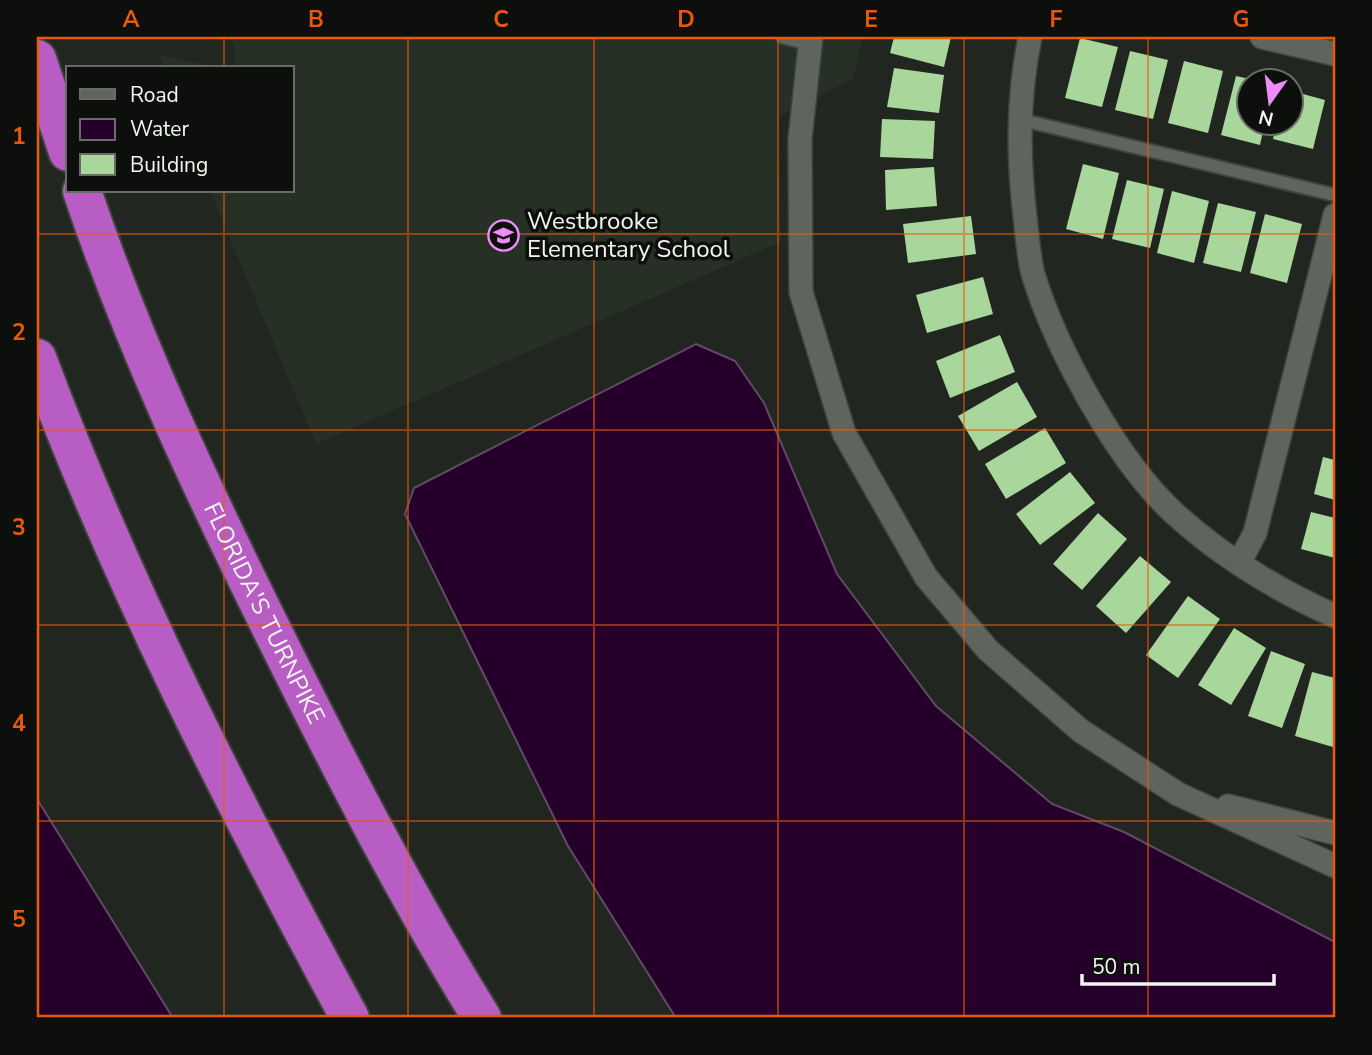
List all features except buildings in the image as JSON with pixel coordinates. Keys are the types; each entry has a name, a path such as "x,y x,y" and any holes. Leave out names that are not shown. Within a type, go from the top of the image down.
{"highway":[{"path":"37,59 66,146"},
{"name":"FLORIDA'S TURNPIKE","path":"82,192 98,239 213,512 344,775 482,1018"},
{"path":"37,358 149,625 246,826 350,1018"}],"street":[{"path":"1030,37 1020,83 1018,119 1021,189 1032,272 1068,359 1115,442 1174,513 1239,563 1335,616"},
{"path":"1262,37 1335,54"},
{"path":"810,41 800,139 801,292 844,433 926,577 988,650 1081,731 1178,794 1335,866"},
{"path":"1239,563 1255,533 1335,215"},
{"path":"1178,794 1335,833"}],"lane":[{"path":"782,37 810,41"},
{"path":"1018,119 1335,195"}],"shaded area":[{"name":"Westbrooke Elementary School","path":"230,37 863,37 853,79 779,116 781,242 316,444 210,192 294,192 294,66 233,66 236,53"},
{"path":"158,54 209,66 163,66"}],"water":[{"path":"696,344 735,361 764,403 837,574 936,706 1052,804 1124,832 1335,942 1335,1018 676,1018 568,846 405,514 414,488"},
{"path":"37,799 173,1018 37,1018"}],"place":[{"name":"Westbrooke Elementary School","path":"504,235"}]}
